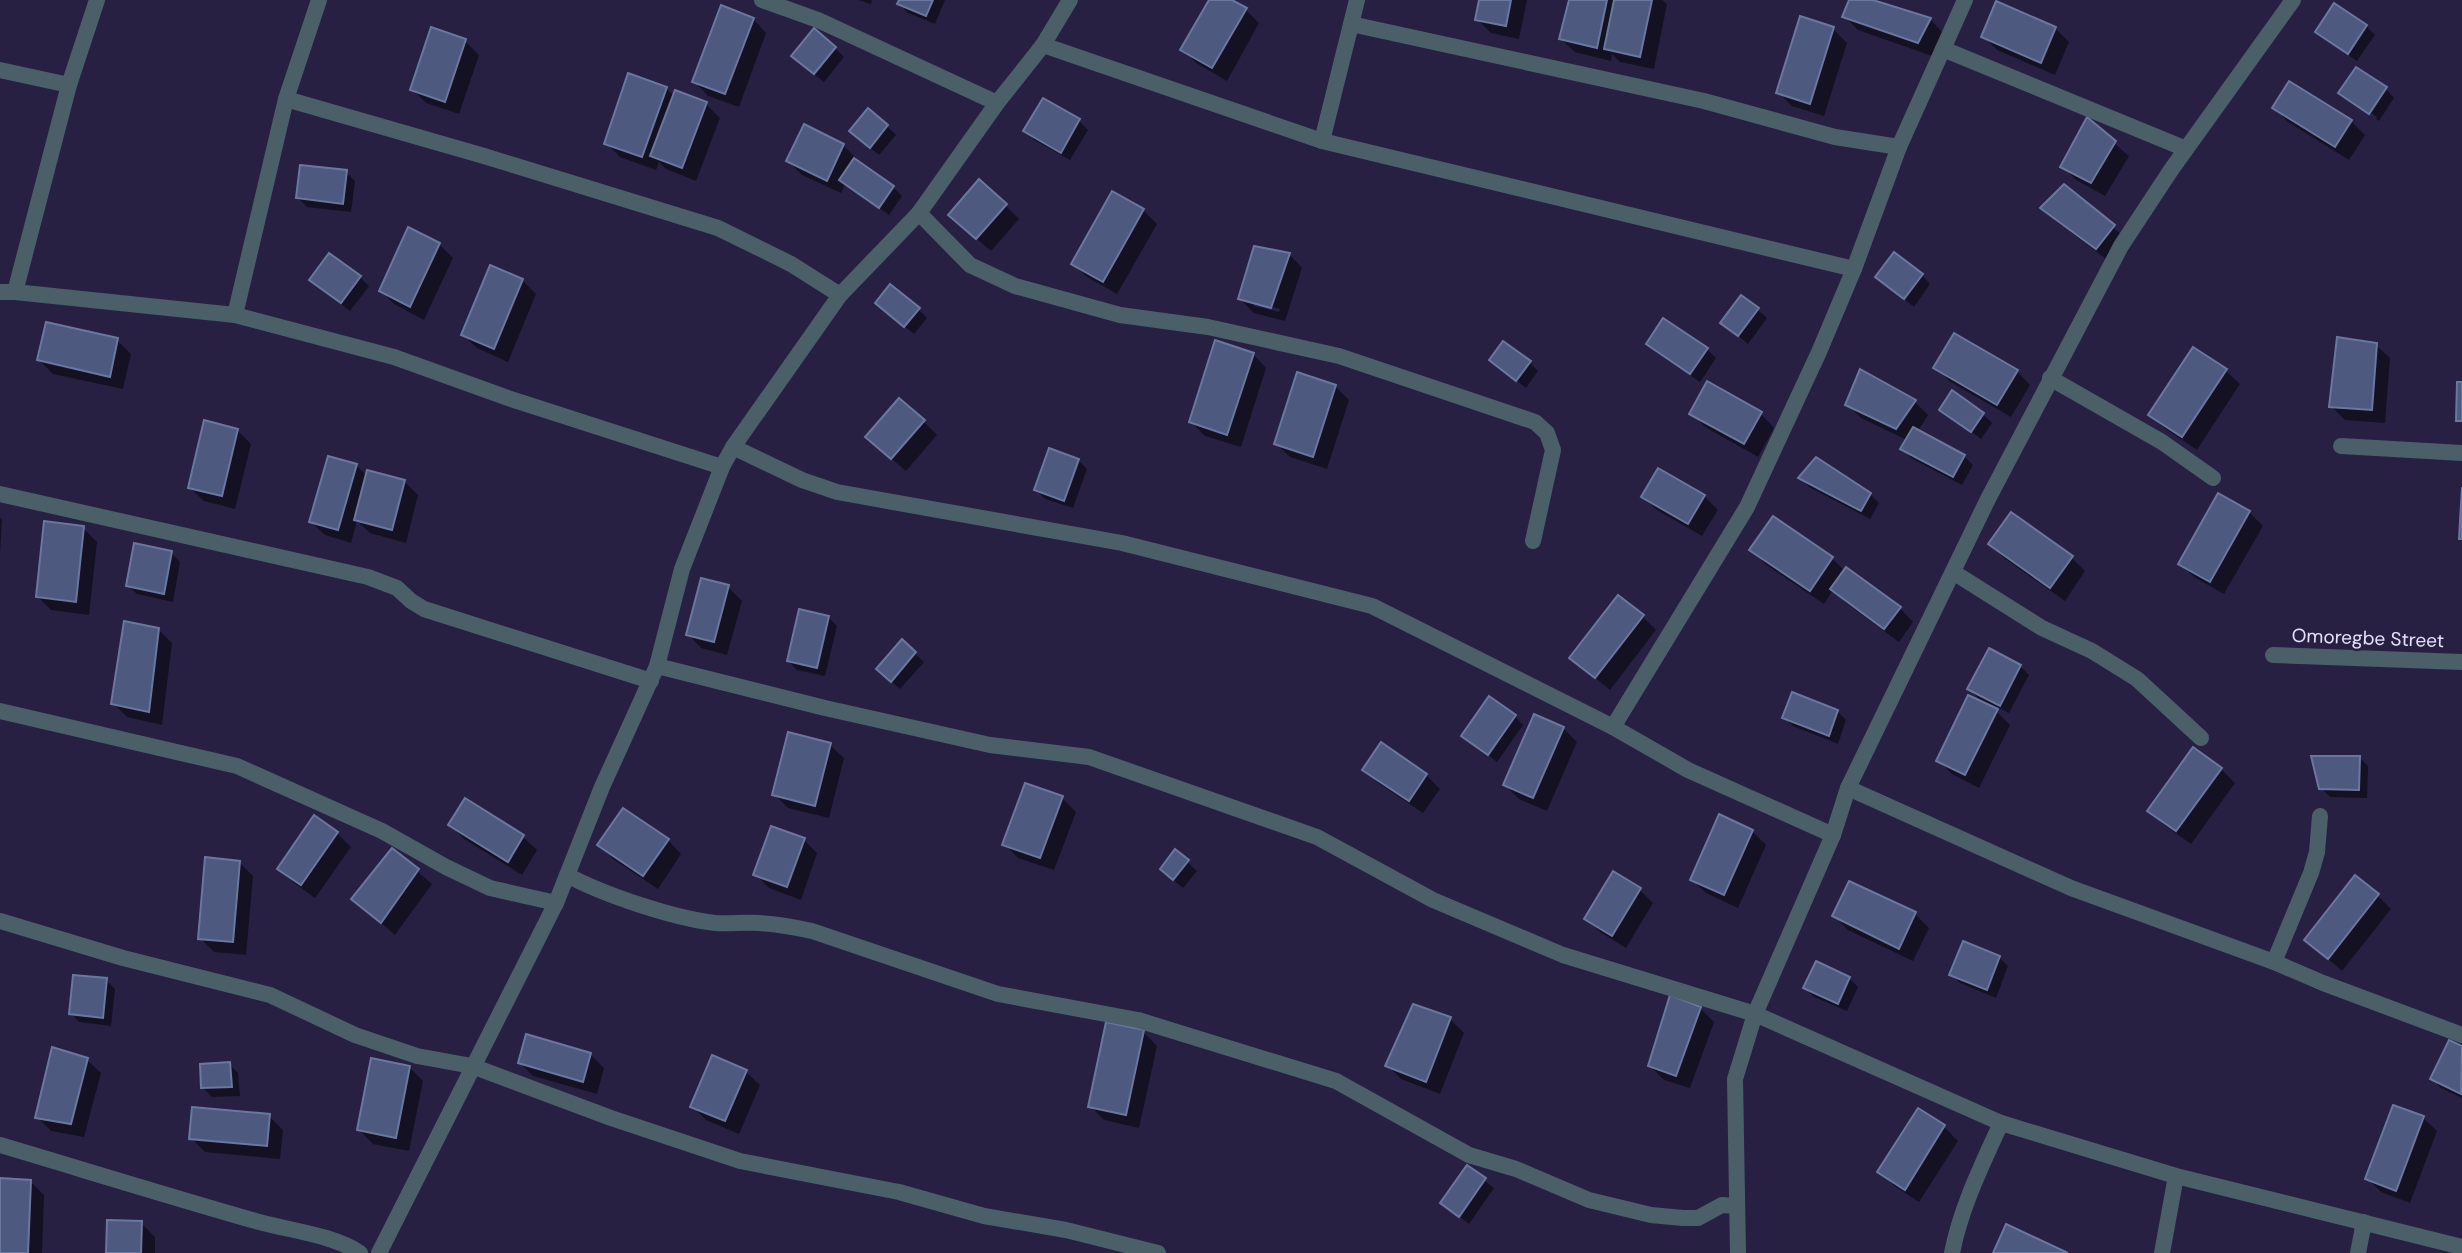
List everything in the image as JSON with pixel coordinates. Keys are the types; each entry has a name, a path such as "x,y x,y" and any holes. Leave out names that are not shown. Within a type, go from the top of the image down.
{"street":[{"path":"97,0 7,292 235,315 394,357 508,398 722,467"},
{"path":"235,315 286,99 319,0"},
{"path":"762,0 818,20 997,103"},
{"path":"379,1253 556,903 602,787 654,674 682,569 722,467 733,447 840,295 919,213 997,103 1043,45 1070,0"},
{"path":"1322,141 1356,0"},
{"path":"1613,727 1747,507 1819,352 1854,269 1899,148 1965,0"},
{"path":"1738,1253 1735,1079 1755,1014 1833,835 1848,788 1987,499 2121,246 2186,149 2293,0"},
{"path":"1351,24 1704,102 1835,137 1899,148"},
{"path":"1043,45 1322,141 1854,269"},
{"path":"1943,49 2186,149"},
{"path":"0,70 69,85"},
{"path":"286,99 718,228 791,264 840,295"},
{"path":"919,213 970,265 1015,286 1120,315 1208,327 1339,356 1535,422 1547,433 1553,450 1533,541"},
{"path":"2050,378 2162,442 2213,478"},
{"path":"2341,446 2462,453"},
{"path":"733,447 802,480 837,492 1122,543 1372,606 1613,727 1689,770 1833,835"},
{"path":"0,494 368,577 397,588 424,609 654,674 990,744 1089,757 1317,837 1433,900 1563,955 1755,1014 2001,1123 2176,1176 2462,1247"},
{"path":"1953,572 2042,628 2092,651 2137,679 2200,738"},
{"name":"Omoregbe Street","path":"2273,655 2462,662"},
{"path":"0,711 237,766 382,831 490,888 556,903"},
{"path":"1848,788 2071,888 2274,962 2462,1035"},
{"path":"2274,962 2311,873 2317,852 2320,816"},
{"path":"567,875 585,885 674,915 716,923 766,923 812,931 998,994 1138,1020 1336,1081 1469,1155 1516,1169 1589,1200 1651,1215 1684,1219 1698,1218 1722,1205 1737,1206"},
{"path":"0,920 123,958 270,995 355,1035 417,1056 472,1066 611,1118 740,1161 900,1192 984,1216 1066,1230 1158,1253"},
{"path":"1952,1253 1971,1190 2001,1123"},
{"path":"0,1145 351,1247 360,1253"},
{"path":"2162,1253 2176,1176"},
{"path":"2358,1253 2364,1222"}],"building":[{"path":"899,0 933,0 926,16 897,4"},
{"path":"1209,0 1232,0 1247,8 1212,68 1180,50"},
{"path":"1479,0 1511,0 1506,26 1475,20"},
{"path":"1569,0 1607,0 1597,48 1559,39"},
{"path":"1614,0 1652,0 1640,57 1604,49"},
{"path":"1849,0 1873,0 1931,18 1918,43 1842,17"},
{"path":"1996,1 2056,27 2041,63 1981,37"},
{"path":"2334,3 2367,25 2348,54 2315,32"},
{"path":"721,5 754,18 725,94 692,82"},
{"path":"1800,16 1834,27 1810,104 1776,93"},
{"path":"431,27 466,39 445,102 410,90"},
{"path":"814,28 836,47 814,74 791,56"},
{"path":"2356,67 2387,87 2369,114 2338,93"},
{"path":"628,73 667,87 642,157 604,144"},
{"path":"2289,81 2352,120 2335,147 2272,108"},
{"path":"675,90 707,102 682,168 650,156"},
{"path":"1043,98 1080,119 1061,153 1023,131"},
{"path":"868,108 888,125 870,148 849,131"},
{"path":"2087,117 2116,141 2091,183 2060,167"},
{"path":"804,124 844,144 827,181 786,161"},
{"path":"854,158 894,186 879,208 839,180"},
{"path":"300,165 347,170 343,204 296,198"},
{"path":"979,179 1007,204 976,239 948,215"},
{"path":"2064,184 2115,225 2096,249 2040,208"},
{"path":"1112,191 1144,209 1103,282 1071,264"},
{"path":"408,227 440,243 410,307 379,291"},
{"path":"1254,246 1290,253 1271,308 1238,299"},
{"path":"1894,252 1923,274 1904,299 1875,277"},
{"path":"329,253 361,276 341,303 309,280"},
{"path":"490,265 523,279 494,349 461,335"},
{"path":"890,284 920,308 904,327 875,303"},
{"path":"1741,295 1759,308 1738,336 1720,323"},
{"path":"1663,318 1708,348 1690,374 1646,344"},
{"path":"46,322 118,338 110,377 37,360"},
{"path":"1954,333 2018,370 1997,405 1933,368"},
{"path":"2337,337 2377,343 2372,410 2329,407"},
{"path":"1215,340 1254,353 1227,435 1189,422"},
{"path":"1503,341 1531,361 1516,381 1489,360"},
{"path":"2193,347 2227,369 2182,437 2148,415"},
{"path":"1860,369 1916,400 1896,429 1845,405"},
{"path":"1297,372 1336,385 1313,457 1274,444"},
{"path":"1707,381 1762,412 1744,444 1689,414"},
{"path":"2457,382 2462,382 2462,421 2456,421"},
{"path":"1952,390 1984,413 1971,432 1939,410"},
{"path":"899,398 925,420 891,459 865,437"},
{"path":"204,420 238,429 222,496 188,488"},
{"path":"1913,427 1965,455 1953,477 1900,449"},
{"path":"1049,448 1079,459 1064,501 1034,490"},
{"path":"328,456 357,464 338,530 309,522"},
{"path":"1816,457 1871,493 1861,511 1798,478"},
{"path":"1658,468 1705,495 1688,524 1641,497"},
{"path":"367,470 405,480 392,530 354,520"},
{"path":"2462,487 2462,539 2459,539"},
{"path":"2218,493 2250,511 2210,582 2178,564"},
{"path":"2011,512 2073,556 2050,588 1988,544"},
{"path":"1773,516 1833,557 1810,591 1749,550"},
{"path":"44,521 84,526 76,602 36,597"},
{"path":"134,543 172,551 164,594 126,586"},
{"path":"1846,567 1901,607 1884,629 1830,589"},
{"path":"701,578 729,585 714,642 686,635"},
{"path":"1618,595 1644,615 1595,678 1569,658"},
{"path":"799,609 829,616 817,668 787,661"},
{"path":"124,621 159,628 149,712 111,704"},
{"path":"902,639 916,652 891,682 876,669"},
{"path":"1989,648 2021,665 2000,706 1967,689"},
{"path":"1792,692 1838,710 1829,736 1782,718"},
{"path":"1968,695 1998,709 1965,775 1936,761"},
{"path":"1489,696 1516,715 1488,755 1461,736"},
{"path":"1534,714 1564,727 1533,798 1503,785"},
{"path":"788,732 831,743 815,806 772,795"},
{"path":"1381,742 1427,774 1409,801 1362,770"},
{"path":"2193,747 2222,768 2176,831 2147,811"},
{"path":"2311,756 2360,756 2359,790 2319,789"},
{"path":"1025,783 1063,796 1040,858 1002,845"},
{"path":"465,798 524,835 508,862 448,825"},
{"path":"623,808 669,839 643,876 597,845"},
{"path":"1719,814 1753,830 1724,895 1690,880"},
{"path":"314,815 338,832 301,885 277,869"},
{"path":"771,826 805,838 787,887 753,875"},
{"path":"392,848 419,869 381,923 351,899"},
{"path":"1175,849 1189,860 1173,880 1160,869"},
{"path":"205,857 240,861 233,942 198,939"},
{"path":"1613,871 1641,888 1612,936 1584,919"},
{"path":"2355,875 2379,894 2328,959 2304,940"},
{"path":"1849,881 1916,912 1899,949 1832,916"},
{"path":"1963,941 2000,956 1987,990 1949,975"},
{"path":"1816,961 1850,977 1838,1004 1803,988"},
{"path":"73,975 107,978 103,1018 69,1014"},
{"path":"1670,995 1701,1007 1676,1076 1648,1066"},
{"path":"1413,1004 1451,1017 1426,1082 1385,1066"},
{"path":"1106,1022 1144,1030 1126,1115 1088,1107"},
{"path":"526,1034 591,1053 583,1082 518,1063"},
{"path":"2449,1040 2462,1046 2461,1094 2430,1079"},
{"path":"52,1047 88,1058 71,1124 35,1118"},
{"path":"712,1055 747,1070 725,1121 690,1107"},
{"path":"371,1058 410,1066 396,1138 357,1130"},
{"path":"230,1062 232,1087 201,1088 200,1064"},
{"path":"2393,1105 2424,1116 2396,1191 2365,1179"},
{"path":"192,1107 270,1114 267,1146 189,1139"},
{"path":"1918,1108 1945,1125 1905,1190 1877,1172"},
{"path":"1467,1165 1486,1178 1459,1217 1440,1203"},
{"path":"0,1178 31,1180 28,1253 0,1253"},
{"path":"107,1220 142,1221 141,1253 106,1253"},
{"path":"2006,1224 2068,1253 1993,1253"}]}
